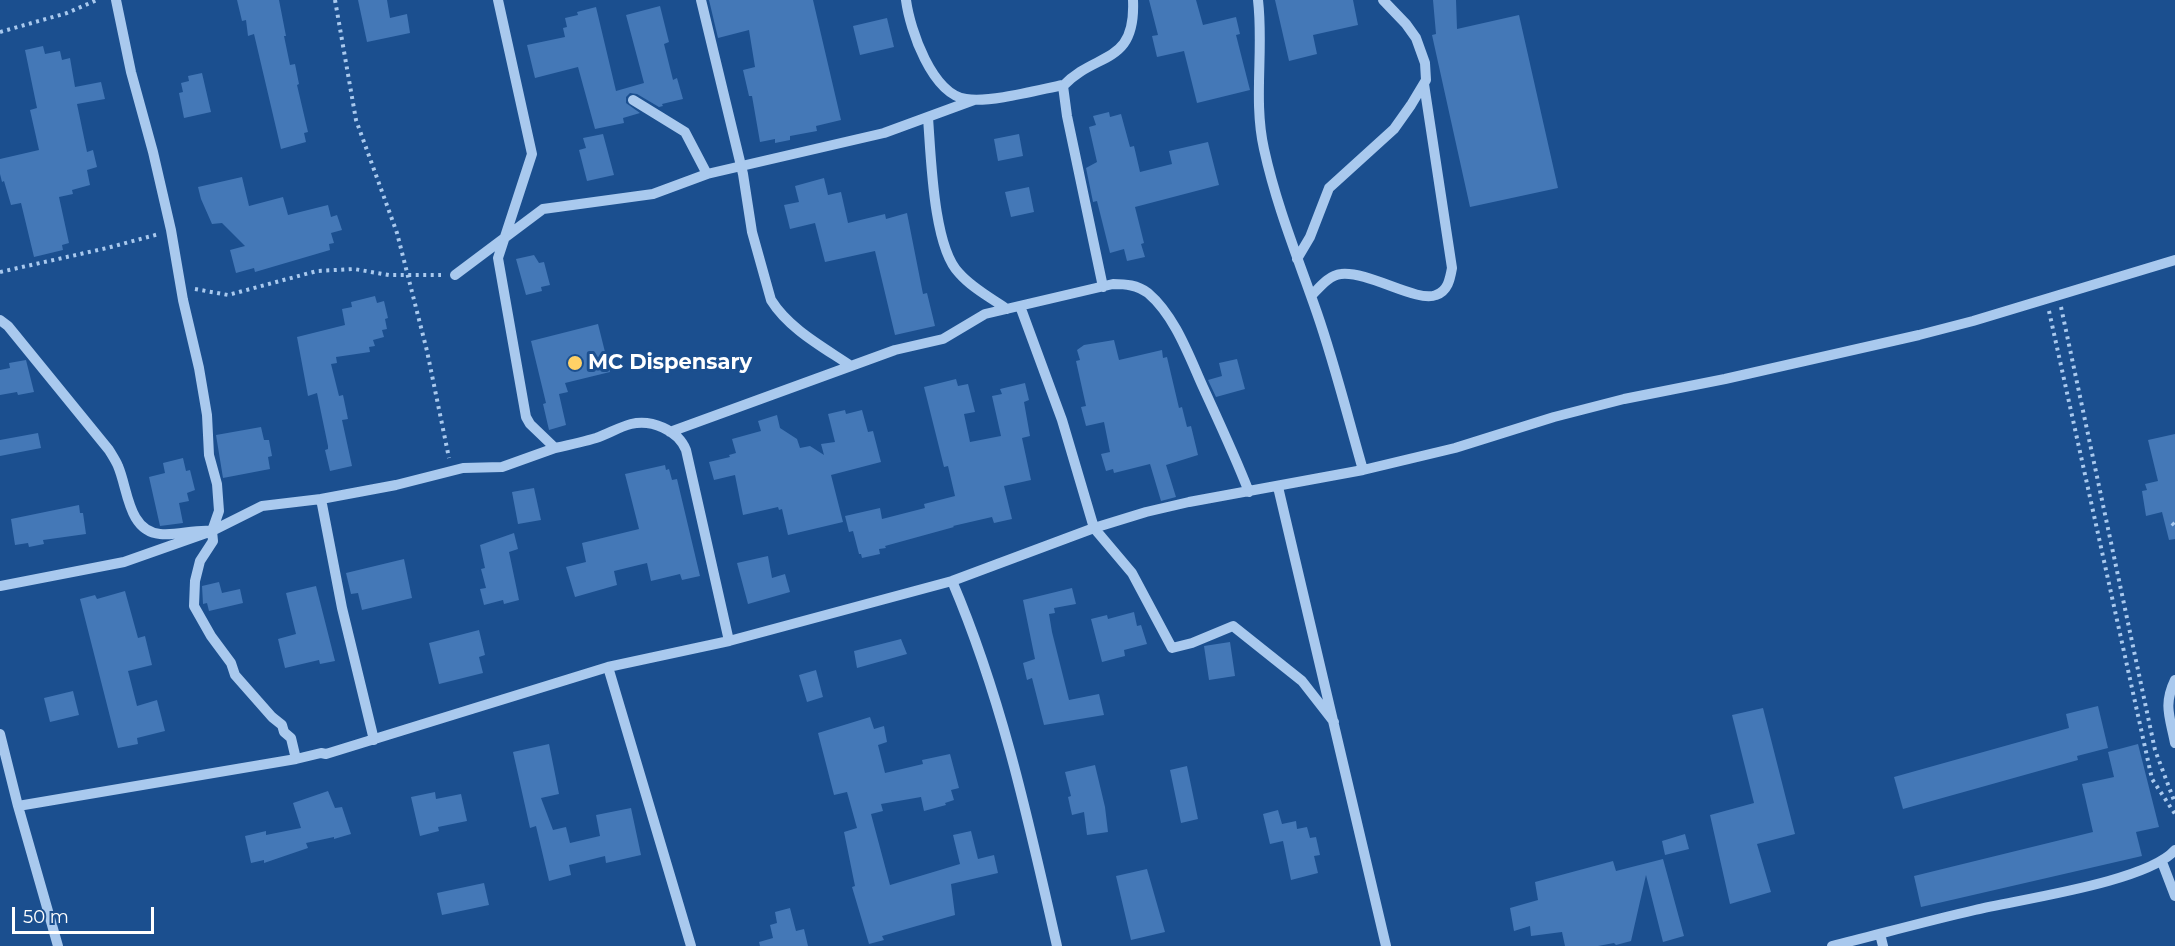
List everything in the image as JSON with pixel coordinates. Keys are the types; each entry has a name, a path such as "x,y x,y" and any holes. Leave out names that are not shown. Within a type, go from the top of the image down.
{"street":[{"path":"116,0 131,72 171,230 180,286 199,368 207,415 209,455 216,484 219,511 212,531 213,541 200,561 195,581 194,606 211,636 231,663 235,675 272,717 282,725 284,732 291,738 296,759"},
{"path":"498,0 532,154 498,258 523,408 530,424 555,448"},
{"path":"701,0 741,168 752,231 771,300 776,309 794,325 851,366"},
{"path":"906,0 920,48 935,74 952,94 974,100"},
{"path":"455,275 543,209 653,194 707,174 873,136 974,100 1063,85 1109,57 1124,44 1132,26 1133,0"},
{"path":"1258,0 1261,63 1259,112 1264,148 1281,216 1328,346 1363,471"},
{"path":"1297,259 1310,237 1329,188 1394,129 1424,84 1425,63 1416,38 1383,0"},
{"path":"1311,296 1323,283 1340,274 1370,277 1423,296 1436,295 1450,282 1452,268 1424,84"},
{"path":"1063,85 1067,117 1103,287"},
{"path":"633,100 685,132 707,174"},
{"path":"928,118 935,203 949,260 970,284 1007,309"},
{"path":"18,806 321,753 326,754 608,667 729,641 952,581 1094,528 1189,502 1363,471 1489,438 1554,417 1919,335 2175,260"},
{"path":"670,432 894,350 943,339 985,314 1121,284 1138,287 1154,298 1166,314 1215,410 1250,492"},
{"path":"1020,306 1062,420 1094,528 1132,573 1173,648 1192,643 1233,626 1302,681 1334,722"},
{"path":"0,320 8,326 109,450 118,465 128,503 143,527 162,535 199,530 212,531"},
{"path":"0,586 124,562 212,531 262,506 321,499 463,468 502,467 632,424 654,424 681,440 686,450 729,641"},
{"path":"1278,487 1386,946"},
{"path":"321,499 342,608 374,740"},
{"path":"952,581 982,659 1002,725 1057,946"},
{"path":"608,667 691,946"},
{"path":"2175,680 2168,695 2175,743"},
{"path":"0,734 58,946"},
{"path":"1832,946 2122,876 2162,862 2175,850"},
{"path":"2162,862 2175,896"},
{"path":"1880,934 1883,946"}],"path":[{"path":"0,32 67,13 97,0"},
{"path":"335,0 356,120 397,233 428,351 452,471"},
{"path":"0,272 107,249 171,230"},
{"path":"180,286 228,296 317,271 354,269 389,275 455,275"},
{"path":"2059,295 2156,750 2175,803"},
{"path":"2046,298 2152,779 2175,814"}],"building":[{"path":"237,0 279,0 290,65 295,64 299,84 297,85 308,132 304,133 306,142 281,149 254,34 248,36 246,20 242,21"},
{"path":"358,0 387,0 390,18 407,14 410,33 367,42"},
{"path":"709,0 813,0 841,120 816,126 817,131 790,136 790,140 775,143 775,139 760,142 752,96 749,96 743,70 755,67 749,30 718,38"},
{"path":"1149,0 1196,0 1203,25 1236,17 1240,34 1236,35 1250,90 1197,103 1184,51 1157,57 1152,36 1158,35"},
{"path":"1275,0 1353,0 1358,25 1313,35 1317,54 1289,61"},
{"path":"1433,0 1456,0 1457,29 1519,15 1558,188 1470,207 1432,35 1436,34"},
{"path":"660,6 669,42 664,44 673,80 677,78 683,99 662,104 663,106 659,107 637,94 630,93 626,97 626,103 640,113 623,118 624,123 595,129 578,67 535,78 527,45 565,37 563,28 567,27 565,18 596,7 616,91 644,83 626,15"},
{"path":"887,18 894,47 860,55 853,26"},
{"path":"43,46 45,54 60,51 62,60 70,58 75,87 101,82 105,99 77,104 87,152 93,150 97,167 87,170 90,185 72,190 73,194 59,197 69,243 62,245 63,250 34,257 21,203 11,205 4,181 2,182 0,159 39,150 30,110 37,108 25,50"},
{"path":"202,73 211,112 184,118 179,93 183,92 181,83 189,81 188,76"},
{"path":"1109,112 1110,117 1121,114 1130,147 1134,146 1140,172 1172,164 1169,151 1208,142 1219,185 1135,207 1145,257 1127,261 1124,249 1110,253 1097,201 1093,202 1086,168 1097,162 1089,127 1096,125 1093,116"},
{"path":"603,134 614,175 587,181 579,150 586,148 583,138"},
{"path":"1019,134 1023,156 998,161 994,139"},
{"path":"242,177 249,206 283,197 288,215 328,205 331,217 337,215 342,230 331,233 334,243 329,244 330,250 255,272 254,268 236,273 230,250 245,246 222,223 212,224 198,187"},
{"path":"824,178 828,195 841,192 848,223 885,214 886,219 907,213 923,294 927,293 935,326 895,335 875,251 825,262 815,223 790,229 784,205 799,202 795,186"},
{"path":"1029,187 1034,212 1011,217 1005,192"},
{"path":"534,255 539,263 544,262 550,285 541,287 542,291 526,295 516,259"},
{"path":"375,296 377,303 384,301 388,318 385,319 387,329 382,330 384,337 373,340 375,346 369,347 370,352 336,357 337,363 331,364 339,396 343,395 348,419 342,420 352,466 330,471 325,450 328,446 317,393 308,396 297,337 345,325 342,309 352,307 351,302"},
{"path":"598,324 610,372 565,383 568,392 559,394 566,425 549,430 543,404 546,403 531,341"},
{"path":"1114,340 1119,360 1162,350 1163,358 1167,357 1179,408 1182,407 1187,427 1191,426 1198,455 1166,465 1176,497 1161,501 1150,464 1114,473 1113,469 1106,471 1101,454 1110,452 1104,422 1086,426 1081,407 1086,406 1076,361 1080,360 1077,350 1084,345"},
{"path":"1237,359 1245,389 1216,397 1208,380 1222,376 1219,363"},
{"path":"26,360 34,392 0,395 0,370 10,368 9,363"},
{"path":"956,379 958,386 968,384 975,412 964,414 970,442 1001,436 992,396 1002,394 1000,389 1025,383 1029,400 1024,402 1030,436 1022,438 1031,480 1004,486 1012,519 994,523 992,517 953,526 885,546 886,548 879,549 880,554 862,558 853,531 849,532 845,516 880,508 882,519 925,508 924,504 955,496 948,466 944,467 924,387"},
{"path":"845,410 846,414 862,410 868,432 873,431 881,462 831,475 843,522 788,535 782,509 779,510 778,507 743,515 735,475 714,480 709,462 730,457 729,455 736,453 732,439 761,431 758,421 777,415 780,428 797,439 800,448 810,446 824,455 821,444 835,442 828,414"},
{"path":"261,427 264,440 269,440 272,456 268,457 270,469 223,478 216,435"},
{"path":"38,433 41,448 0,456 0,440"},
{"path":"2175,434 2175,539 2169,540 2162,512 2146,516 2142,491 2147,490 2145,484 2158,481 2148,440"},
{"path":"183,458 186,471 190,470 195,490 187,493 189,501 179,503 183,523 160,526 149,477 165,473 163,463"},
{"path":"665,465 666,470 669,469 672,480 677,479 700,576 682,580 680,574 651,581 647,563 614,571 617,585 575,597 566,567 586,562 582,543 639,529 625,474"},
{"path":"534,488 541,520 518,524 512,492"},
{"path":"79,505 80,513 83,513 86,534 43,540 44,544 29,547 28,543 15,545 11,519"},
{"path":"514,533 518,549 509,552 519,600 504,604 503,600 484,605 480,589 486,588 481,569 485,568 480,545"},
{"path":"768,556 772,578 785,574 790,592 748,604 737,563"},
{"path":"404,559 412,598 362,610 358,593 351,594 346,573"},
{"path":"219,582 222,593 240,589 243,603 209,611 207,603 203,604 202,586"},
{"path":"316,586 335,661 320,664 319,660 285,668 278,639 296,634 286,593"},
{"path":"1072,588 1076,604 1054,608 1055,613 1049,614 1069,700 1099,694 1104,715 1044,725 1032,678 1027,680 1023,663 1035,659 1023,600"},
{"path":"125,591 138,638 145,636 152,665 128,671 137,706 157,700 165,731 137,738 138,744 118,748 80,599 95,595 97,599"},
{"path":"1134,612 1137,626 1141,625 1147,644 1124,650 1125,656 1102,662 1091,619 1107,615 1108,619"},
{"path":"479,630 485,655 479,657 483,673 439,684 429,643"},
{"path":"901,639 907,654 857,668 854,651"},
{"path":"1230,642 1235,676 1209,680 1204,646"},
{"path":"816,670 823,697 807,702 799,675"},
{"path":"73,691 79,715 50,722 44,698"},
{"path":"2098,706 2108,748 2077,756 2078,760 1903,809 1894,777 2069,728 2066,714"},
{"path":"1763,708 1795,834 1757,844 1771,892 1730,904 1710,815 1754,803 1732,715"},
{"path":"870,717 874,729 884,726 887,742 878,745 885,773 923,764 922,760 950,754 959,788 951,790 954,800 945,803 946,805 924,811 921,797 881,804 883,811 871,814 890,885 960,864 953,835 971,831 978,859 994,855 998,873 951,884 955,915 882,936 884,940 869,944 852,887 855,886 844,832 857,828 847,792 834,795 818,733"},
{"path":"549,744 559,794 541,798 553,830 566,827 570,843 600,836 596,815 631,808 641,855 606,863 605,856 569,865 571,875 549,881 536,826 530,828 513,752"},
{"path":"2138,744 2159,827 2136,832 2142,856 1921,907 1914,876 2093,832 2082,784 2114,777 2108,752"},
{"path":"1095,765 1105,807 1108,832 1087,835 1084,812 1072,815 1068,797 1071,796 1065,772"},
{"path":"1187,766 1198,819 1181,823 1170,770"},
{"path":"328,791 335,808 342,807 351,834 306,843 308,848 264,863 264,860 251,863 245,836 266,831 266,835 301,828 293,803"},
{"path":"435,792 436,799 461,794 467,821 438,827 439,831 420,836 411,797"},
{"path":"1278,810 1282,824 1296,821 1297,829 1307,827 1310,838 1316,837 1320,855 1314,856 1318,873 1291,880 1283,841 1270,844 1263,814"},
{"path":"1685,834 1689,849 1665,855 1662,841"},
{"path":"1663,859 1684,936 1663,942 1646,875 1631,941 1616,945 1614,943 1598,946 1565,946 1562,932 1531,936 1530,926 1514,931 1510,908 1538,900 1535,882 1613,861 1616,871"},
{"path":"1147,869 1165,932 1131,940 1116,876"},
{"path":"484,883 489,905 442,915 437,893"},
{"path":"790,908 796,931 804,929 808,946 760,946 759,942 773,938 770,925 777,923 775,912"}],"place":[{"name":"MC Dispensary","path":"575,363"}]}
